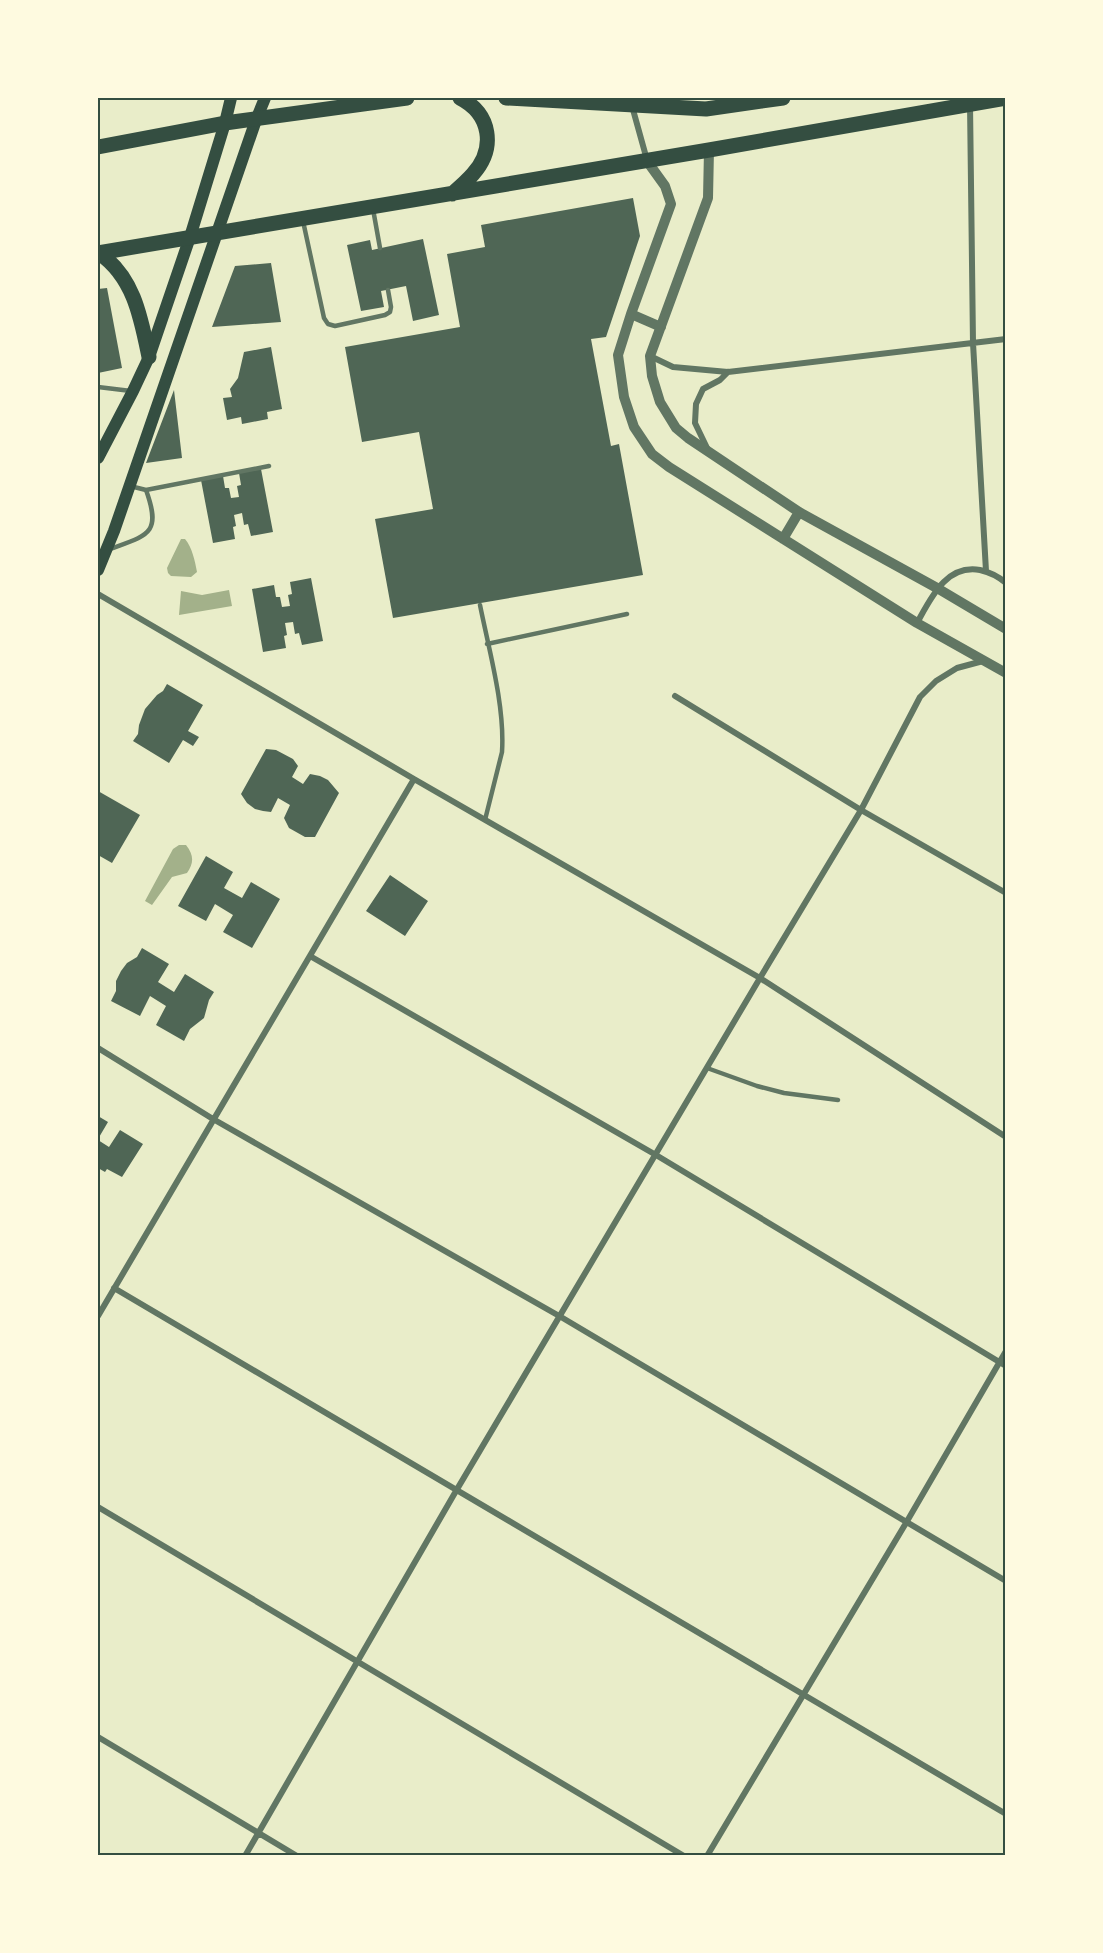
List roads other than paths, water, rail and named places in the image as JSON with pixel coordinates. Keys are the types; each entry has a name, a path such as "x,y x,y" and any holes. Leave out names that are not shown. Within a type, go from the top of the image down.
{"main road":[{"path":"98,458 149,357 190,237 231,98"},
{"path":"98,570 130,486 265,98"},
{"path":"98,147 225,123 407,98"},
{"path":"452,194 478,168 488,142 488,132 478,111 460,98"},
{"path":"506,98 631,101 706,109 783,98"},
{"path":"98,253 647,161 970,100 1005,98"},
{"path":"98,253 111,261 122,274 131,291 143,328 149,357"}],"street":[{"path":"970,100 973,343 986,571"},
{"path":"631,101 647,161 665,186 671,204 618,355 624,397 634,427 652,454 669,467 917,623 1005,673"},
{"path":"709,150 708,198 650,356 652,376 660,402 676,428 799,512 937,588 1005,629"},
{"path":"631,314 661,327"},
{"path":"650,356 673,367 728,372 1005,339"},
{"path":"708,451 696,423 696,404 703,389 720,380 728,372"},
{"path":"783,539 799,512"},
{"path":"917,623 937,588 956,572 970,568 986,571 1004,580"},
{"path":"98,594 760,978 1005,1137"},
{"path":"245,1856 456,1491 861,810 920,697 936,681 957,668 984,661"},
{"path":"675,696 861,810 1005,893"},
{"path":"98,1316 414,779"},
{"path":"310,956 656,1155 1002,1364"},
{"path":"98,1048 213,1119 561,1317 1005,1581"},
{"path":"114,1288 1005,1814"},
{"path":"707,1856 1002,1364 1005,1352"},
{"path":"98,1506 684,1856"},
{"path":"98,1737 297,1856"}],"lane":[{"path":"373,207 380,248"},
{"path":"302,218 324,318 328,324 335,326 385,315 390,312 391,307 388,290"},
{"path":"98,387 133,391"},
{"path":"130,486 146,490 269,466"},
{"path":"106,551 139,538 150,530 154,519 146,490"},
{"path":"480,605 501,712 502,741 502,752 485,820"},
{"path":"487,644 627,614"},
{"path":"707,1068 784,1093 838,1100"}]}
